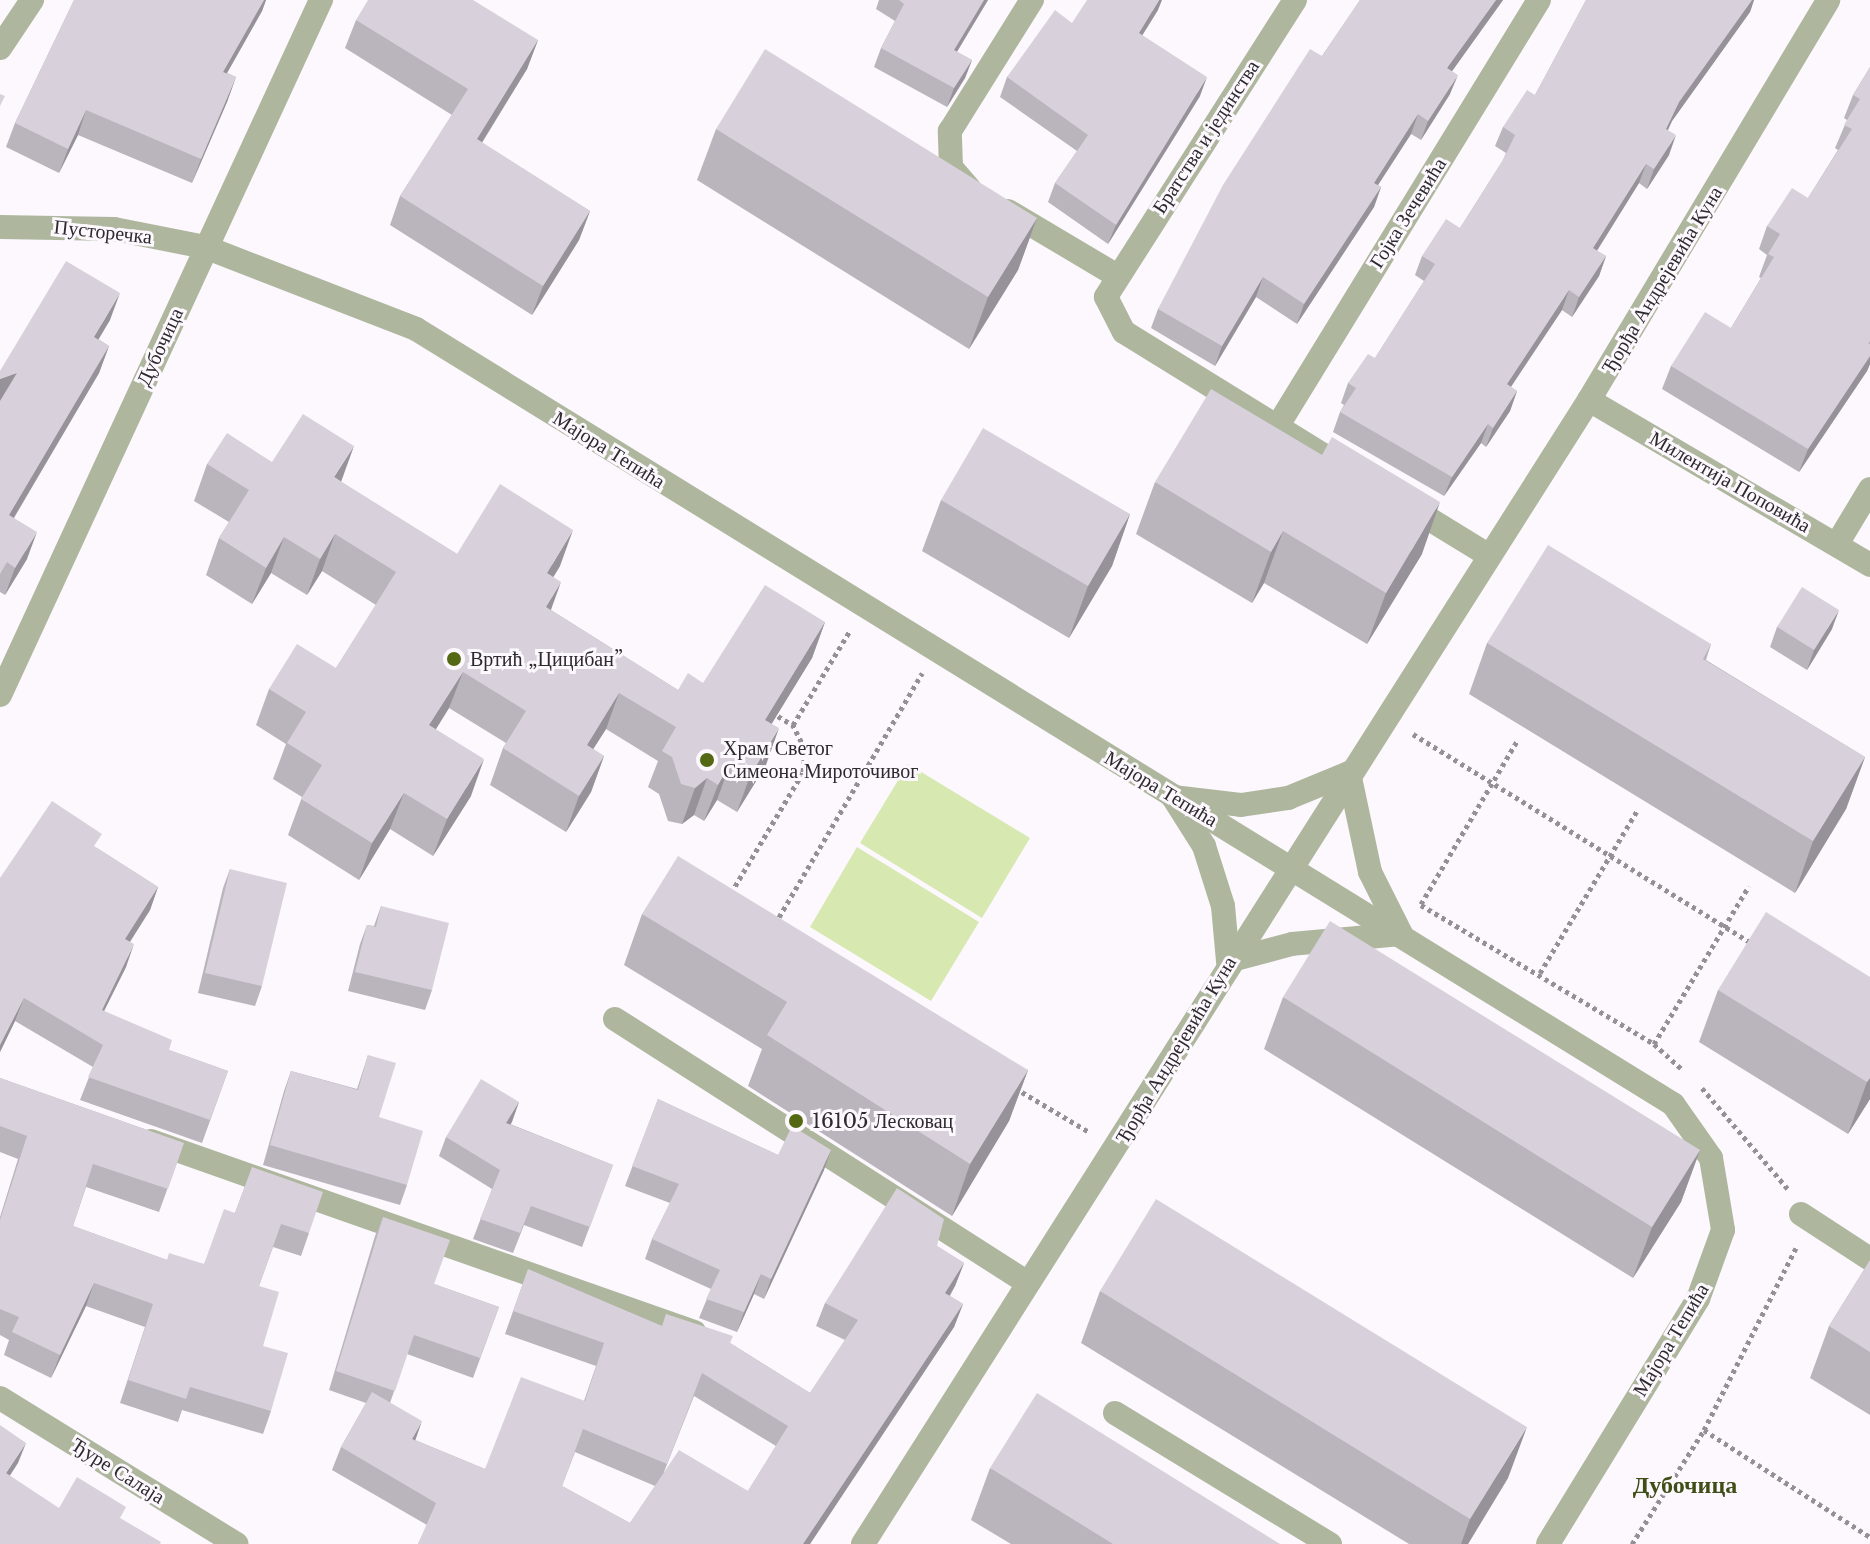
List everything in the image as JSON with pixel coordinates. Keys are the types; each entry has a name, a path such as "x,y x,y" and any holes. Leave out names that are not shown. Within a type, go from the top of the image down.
{"street":[{"path":"0,48 32,0"},
{"name":"Дубочица","path":"0,695 321,0"},
{"path":"1032,0 950,131 951,167 963,184 1116,275 1106,297 1124,332 1488,555"},
{"name":"Братства и јединства","path":"1116,275 1295,0"},
{"name":"Гојка Зечевића","path":"1277,427 1539,0"},
{"name":"Ђорђа Андрејевића Куна","path":"863,1544 1027,1282 1117,1149 1288,866 1389,719 1488,555 1589,400 1828,0"},
{"name":"Пусторечка","path":"0,227 114,229 205,247"},
{"name":"Мајора Тепића","path":"205,247 416,329 862,610 935,650 1673,1104 1711,1158 1722,1195 1723,1230 1698,1299 1548,1544"},
{"name":"Милентија Поповића","path":"1589,400 1870,565"},
{"path":"1837,544 1870,489"},
{"path":"1349,773 1370,872 1401,934 1292,944 1228,961 1223,906 1204,846 1173,797 1241,805 1288,798 1349,773"},
{"path":"615,1019 1027,1282"},
{"path":"119,1130 715,1340"},
{"path":"1801,1214 1870,1259"},
{"name":"Ђуре Салаја","path":"0,1398 232,1543"},
{"path":"1115,1413 1330,1544"}],"path":[{"path":"793,725 862,610"},
{"path":"767,938 935,650"},
{"path":"728,897 803,772 805,749 793,725 758,704"},
{"path":"1389,719 1758,946"},
{"path":"1420,905 1517,741"},
{"path":"1540,973 1637,811"},
{"path":"1654,1044 1720,923 1749,886"},
{"path":"1009,1084 1117,1149"},
{"path":"1632,1544 1704,1430 1795,1255 1801,1214"},
{"path":"1704,1430 1870,1537"}],"green space":[{"path":"908,764 1030,838 982,918 860,843"},
{"path":"857,847 979,922 931,1001 810,927"}],"building":[{"path":"74,0 264,0 223,72 236,77 201,159 86,110 68,149 15,123"},
{"path":"368,0 473,0 538,40 477,139 590,211 543,286 400,196 468,89 356,20"},
{"path":"899,0 984,0 954,50 972,60 954,88 881,48 904,4"},
{"path":"1087,0 1159,0 1139,33 1207,77 1116,225 1055,183 1088,135 1007,77 1055,10 1072,23"},
{"path":"1360,0 1496,0 1447,68 1458,75 1428,121 1418,114 1374,183 1381,187 1304,304 1263,277 1222,346 1158,309 1223,185 1310,49 1322,56"},
{"path":"1586,0 1752,0 1679,102 1666,129 1676,135 1654,169 1646,164 1593,248 1606,256 1579,297 1569,290 1507,384 1517,391 1493,428 1488,424 1452,477 1340,412 1356,388 1348,383 1368,354 1375,358 1435,264 1422,256 1446,219 1460,228 1503,160 1515,135 1503,127 1527,90 1535,95"},
{"path":"765,49 1037,218 988,297 716,129"},
{"path":"1870,67 1870,356 1808,449 1671,366 1705,312 1731,328 1774,257 1768,254 1780,234 1767,226 1792,188 1808,198 1852,129 1844,125 1860,99 1853,95"},
{"path":"66,261 120,293 94,337 109,346 9,515 37,532 15,568 7,562 0,574 0,401 17,373 0,379 0,371"},
{"path":"1211,389 1322,455 1332,437 1440,502 1386,593 1283,531 1271,552 1155,482"},
{"path":"303,414 354,446 334,477 457,554 500,484 573,530 547,573 561,582 546,607 678,690 688,673 703,683 765,585 825,622 765,720 779,728 750,776 730,764 718,785 707,778 695,788 681,784 672,757 662,751 676,727 619,693 587,745 604,756 579,796 503,748 526,711 463,672 429,725 484,759 447,819 404,793 372,843 301,799 322,765 287,743 306,712 269,689 297,644 336,668 396,572 335,534 320,559 284,537 266,568 219,538 249,490 207,464 227,433 272,462"},
{"path":"983,428 1130,514 1088,586 941,500"},
{"path":"1548,545 1711,644 1703,659 1865,757 1813,841 1487,643"},
{"path":"1802,587 1839,610 1814,650 1777,627"},
{"path":"52,801 102,834 94,846 158,887 125,939 134,944 102,1010 172,1040 169,1050 228,1071 210,1120 88,1077 103,1045 24,998 0,1045 0,878"},
{"path":"678,856 1028,1070 970,1164 767,1035 787,1002 642,914"},
{"path":"230,869 287,883 262,986 205,973"},
{"path":"381,906 449,923 432,990 355,972 367,925 376,927"},
{"path":"1766,912 1870,977 1870,1078 1867,1082 1718,990"},
{"path":"1330,921 1700,1150 1652,1227 1283,997"},
{"path":"368,1055 396,1063 379,1117 423,1131 407,1185 270,1145 291,1071 358,1090"},
{"path":"0,1078 184,1143 168,1189 93,1164 73,1226 167,1260 169,1253 204,1264 224,1209 235,1213 252,1167 323,1192 309,1233 281,1224 259,1286 279,1292 263,1346 288,1353 271,1411 190,1387 186,1399 128,1380 153,1304 94,1283 60,1355 12,1332 19,1317 0,1309 0,1220 27,1136 0,1126"},
{"path":"481,1079 519,1102 506,1123 613,1165 590,1227 531,1206 520,1233 480,1219 500,1170 446,1137"},
{"path":"658,1099 778,1155 792,1126 831,1150 771,1279 761,1274 744,1312 706,1299 720,1270 652,1239 679,1184 632,1166"},
{"path":"897,1188 944,1219 937,1246 964,1263 945,1293 963,1304 803,1544 418,1544 436,1503 341,1447 372,1392 422,1421 412,1439 485,1469 521,1377 585,1401 604,1343 513,1311 528,1269 662,1326 666,1314 733,1336 730,1343 810,1393 858,1320 825,1303","holes":["702,1373 788,1426 748,1491 679,1450 630,1523 562,1486 583,1429 667,1464"]},
{"path":"1156,1199 1527,1427 1470,1519 1100,1291"},
{"path":"383,1217 450,1240 434,1284 499,1307 480,1358 414,1335 395,1391 336,1371"},
{"path":"1870,1260 1870,1352 1829,1326"},
{"path":"1037,1393 1280,1544 1113,1544 990,1468"},
{"path":"0,1425 26,1443 6,1473 59,1508 77,1477 126,1507 120,1518 160,1544 0,1544"}],"place":[{"name":"Вртић „Цицибан”","path":"454,659"},
{"name":"Храм Светог Симеона Мироточивог","path":"707,760"},
{"name":"16105 Лесковац","path":"796,1121"}],"district":[{"name":"Дубочица","path":"1685,1485"}]}
